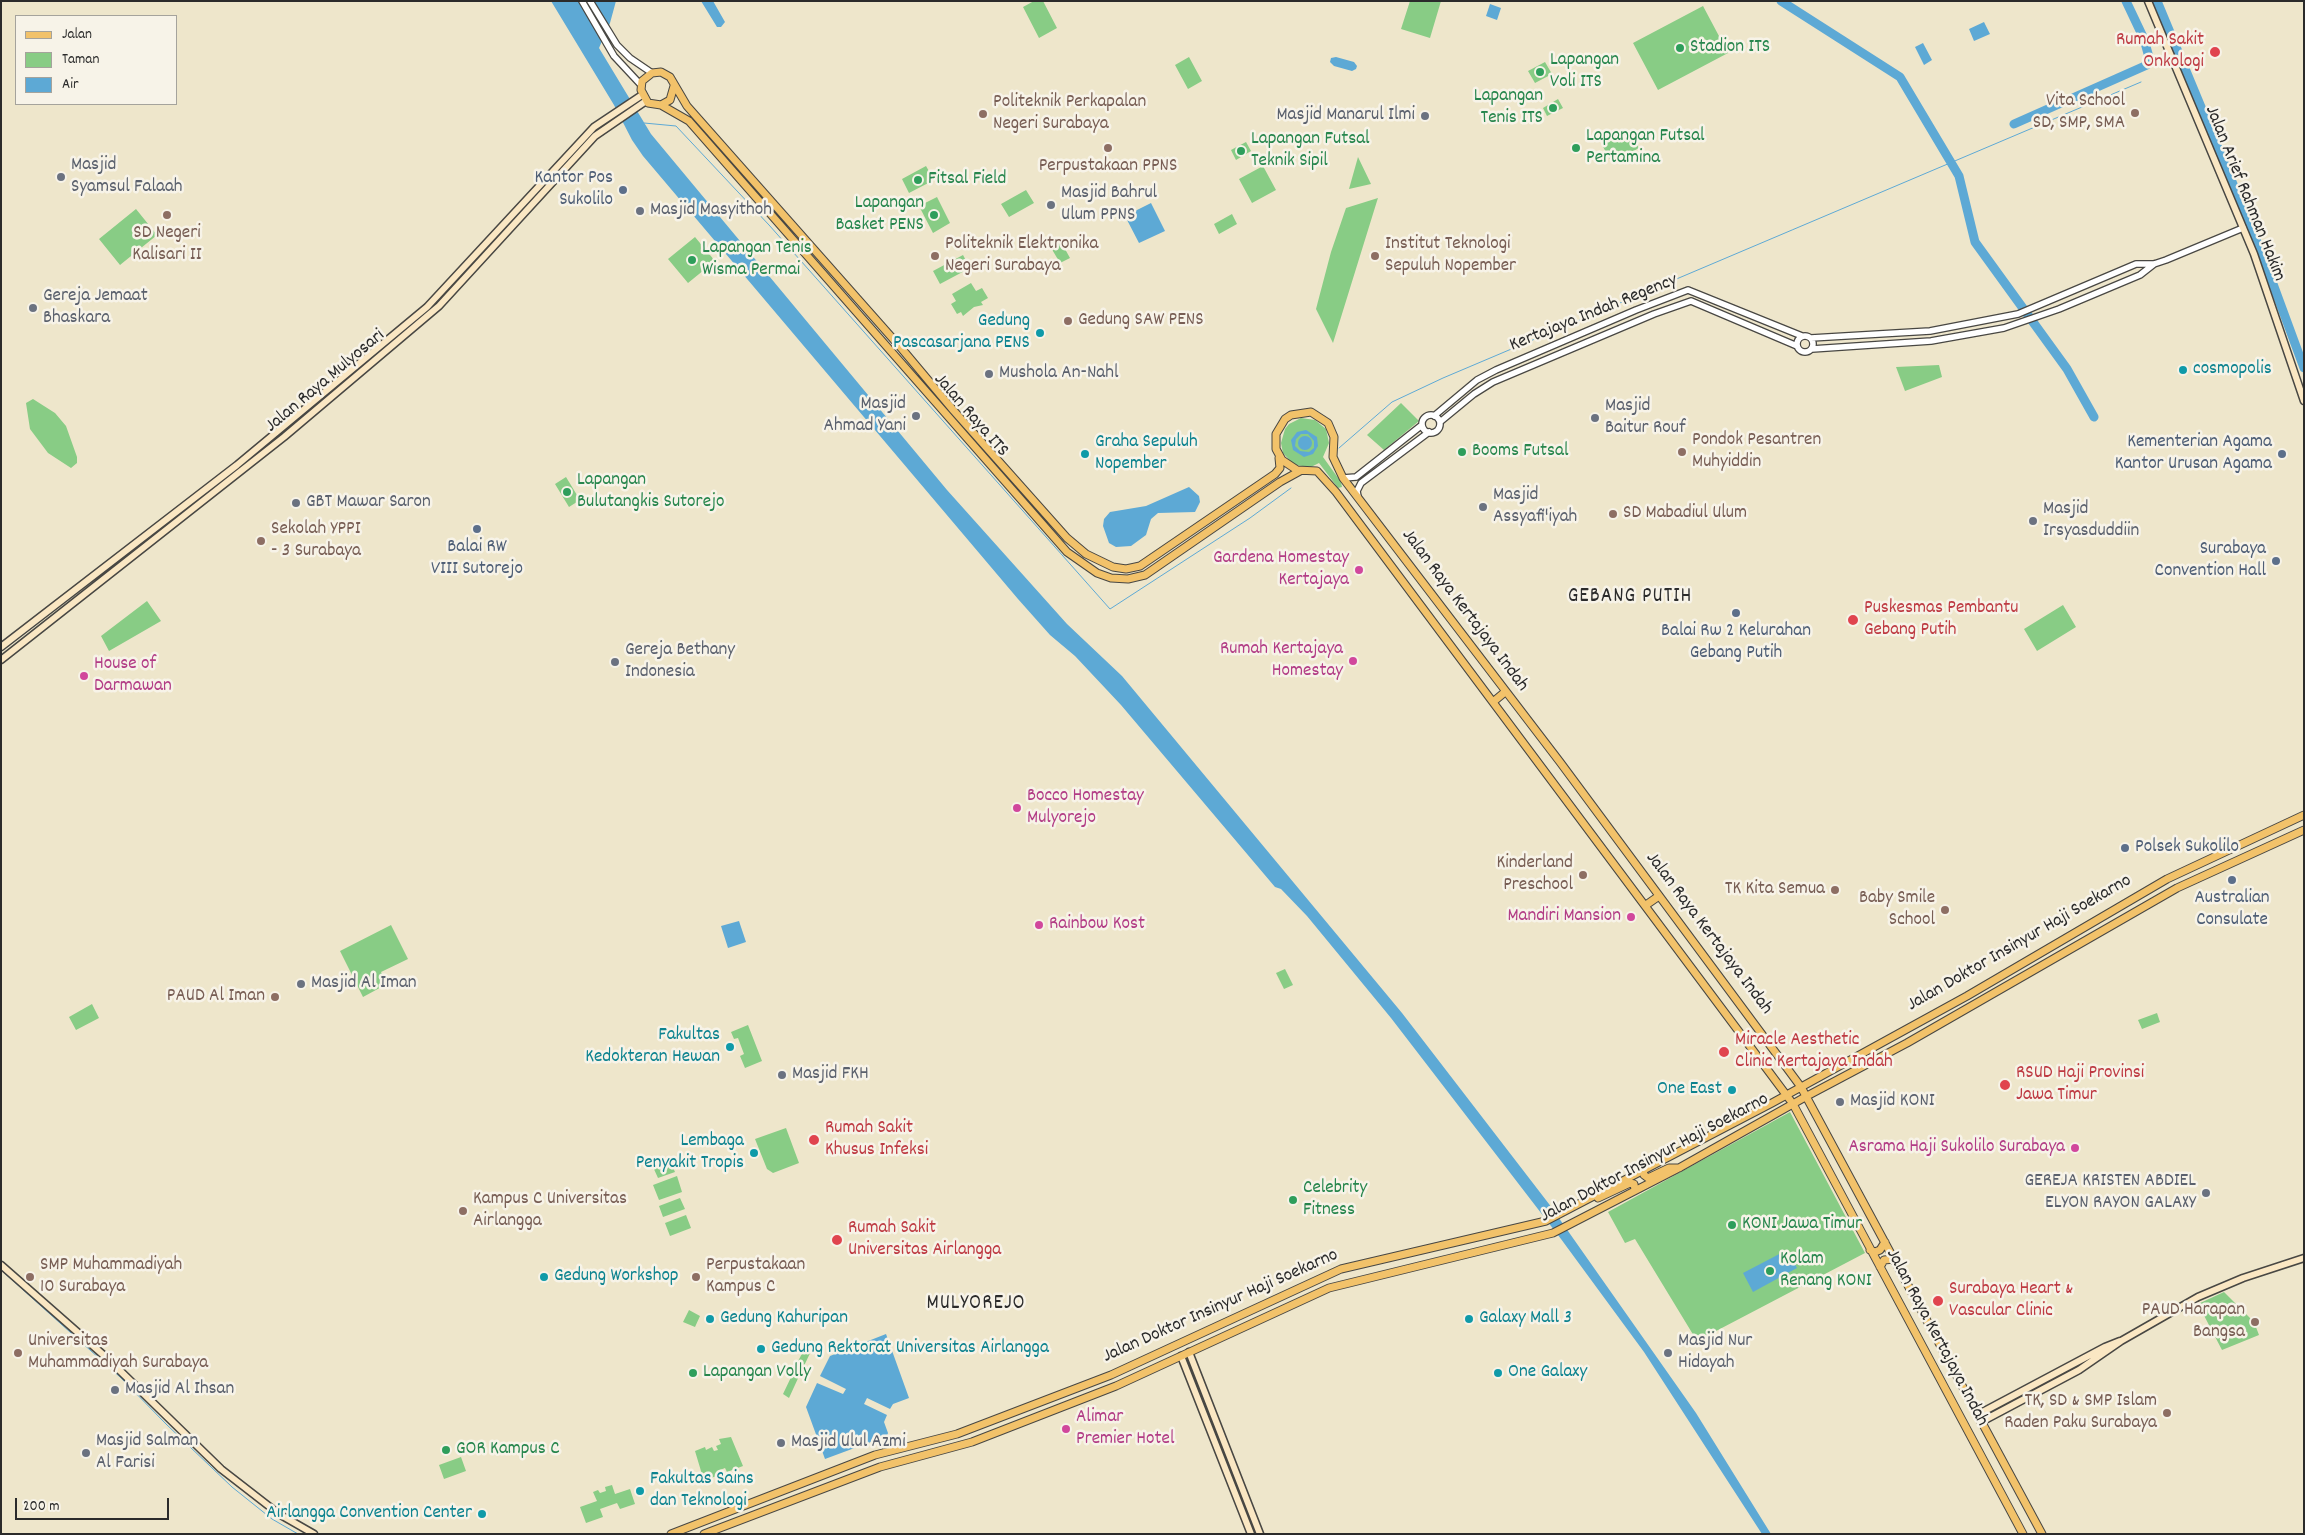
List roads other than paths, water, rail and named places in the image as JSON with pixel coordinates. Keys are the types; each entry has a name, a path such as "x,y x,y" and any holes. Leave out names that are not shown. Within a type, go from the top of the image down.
{"main road":[{"name":"Jalan Arief Rahman Hakim","path":"2148,1 2243,228 2304,401"},
{"path":"652,72 666,74 674,86 670,100 661,105 651,104 644,98 641,85 645,77 652,72"},
{"name":"Jalan Raya ITS","path":"674,86 688,106 761,190 1073,544 1101,563 1126,570 1140,566 1188,535 1278,471 1281,465 1278,455"},
{"name":"Jalan Raya Mulyosari","path":"1,660 242,470 440,306 595,136 644,98"},
{"name":"Jalan Raya Mulyosari","path":"1,647 49,612 237,465 355,368 427,306 494,237 592,129 614,112 636,103"},
{"name":"Jalan Raya ITS","path":"661,105 689,121 1067,552 1096,573 1111,578 1128,579 1145,575 1193,544 1280,482 1301,471"},
{"path":"748,188 755,182"},
{"path":"755,196 761,190"},
{"path":"494,237 500,242"},
{"path":"888,348 896,341"},
{"path":"894,355 902,349"},
{"path":"355,368 360,373"},
{"path":"345,375 350,381"},
{"name":"Jalan Raya Kertajaya Indah","path":"1278,455 1275,442 1279,427 1291,415 1311,412 1324,419 1331,428 1334,437 1333,457 1337,468 1345,480 1801,1087 2042,1534"},
{"path":"1278,455 1288,466 1301,471"},
{"path":"990,463 996,456"},
{"path":"996,470 1003,464"},
{"path":"237,465 242,470"},
{"name":"Jalan Raya Kertajaya Indah","path":"1301,471 1317,471 1336,492 1793,1104 2023,1534"},
{"path":"1336,492 1344,490 1345,480"},
{"path":"1344,503 1348,496 1357,496"},
{"path":"1196,529 1202,537"},
{"path":"1188,535 1193,544"},
{"path":"49,612 55,618"},
{"path":"1493,702 1506,692"},
{"name":"Jalan Doktor Insinyur Haji Soekarno","path":"672,1534 875,1455 957,1434 1111,1375 1341,1270 1546,1220 1560,1214 1801,1087 1974,992 2167,879 2304,815"},
{"name":"Jalan Doktor Insinyur Haji Soekarno","path":"704,1534 880,1467 972,1442 1116,1386 1258,1320 1344,1283 1553,1233 1679,1168 1807,1096 1910,1042 2177,888 2304,830"},
{"path":"2244,842 2250,854"},
{"path":"2233,848 2237,849 2240,854 2239,860"},
{"path":"1646,905 1658,896"},
{"path":"1974,992 1983,1000"},
{"path":"1974,992 1976,1004"},
{"path":"1643,1170 1645,1176 1650,1178 1670,1168 1679,1168"},
{"path":"1590,1199 1603,1197 1630,1183 1635,1186 1635,1190"},
{"path":"1870,1250 1878,1252 1885,1242"},
{"path":"1977,1415 2089,1359 2213,1290 2304,1258"},
{"path":"1880,1267 1884,1260 1894,1259"},
{"path":"1,1265 108,1359 221,1469 279,1514 314,1534"},
{"path":"1250,1310 1256,1311 1258,1320"},
{"path":"1189,1352 1260,1534"},
{"path":"1181,1356 1251,1534"},
{"path":"1981,1422 2089,1359"},
{"path":"1111,1375 1112,1381 1116,1386"},
{"path":"1995,1405 2000,1412"},
{"path":"1240,1506 1248,1503"}],"street":[{"path":"582,1 619,62 641,85"},
{"path":"590,1 610,35 624,52 652,72"},
{"path":"2154,264 2136,264 2018,314 1930,331 1811,338 1802,336 1797,341 1797,346 1804,352 1812,349 1931,341 2023,324 2140,275 2154,264 2243,228"},
{"name":"Kertajaya Indah Regency","path":"1434,416 1477,380 1636,310 1688,290 1802,336"},
{"name":"Kertajaya Indah Regency","path":"1440,422 1480,389 1493,382 1560,355 1640,319 1685,302 1697,302 1797,346"},
{"path":"1636,310 1640,319"},
{"path":"1990,320 1992,331"},
{"path":"1930,331 1931,341"},
{"path":"1811,338 1814,344 1812,349"},
{"path":"1555,346 1560,355"},
{"path":"1345,480 1356,477 1422,424 1425,418 1434,416 1440,422 1436,431 1429,432 1361,483 1357,496"},
{"path":"1422,424 1429,432"}],"water":[{"path":"551,1 616,1 610,23 599,48 651,134 947,490 1067,624 1122,676 1402,1013 1549,1204 1696,1413 1771,1534 1762,1534 1644,1352 1561,1239 1391,1018 1307,916 1281,889 1275,887 1121,705 1075,656 1050,635 1018,599 643,156"},
{"path":"701,1 713,1 725,22 721,27 717,27"},
{"path":"1490,4 1501,8 1497,20 1486,16"},
{"path":"1984,22 1990,34 1974,41 1969,29"},
{"path":"1923,43 1932,60 1924,65 1915,47"},
{"path":"1336,57 1354,62 1357,66 1356,69 1352,71 1334,66 1330,62 1331,58"},
{"path":"1151,203 1165,231 1139,243 1125,216"},
{"path":"1306,430 1317,437 1318,446 1313,454 1304,457 1293,450 1291,440 1297,432","holes":["1301,434 1308,434 1314,441 1314,448 1309,452 1300,451 1295,446 1296,439"]},
{"path":"1302,436 1308,436 1312,443 1308,450 1302,450 1298,446 1298,440"},
{"path":"1189,487 1199,496 1200,502 1195,512 1158,513 1151,519 1146,535 1131,546 1116,547 1109,543 1103,526 1104,519 1110,512 1146,506"},
{"path":"739,921 746,942 728,948 721,926"},
{"name":"Kolam Renang KONI","path":"1787,1250 1797,1268 1753,1292 1743,1273"},
{"path":"886,1334 909,1398 893,1404 890,1409 867,1398 864,1404 887,1415 884,1422 888,1433 887,1436 825,1459 806,1407 817,1383 843,1394 846,1389 820,1376 830,1356"}],"waterway":[{"path":"1781,1 1900,77 1959,176 1975,242 2067,369 2094,417"},
{"path":"2014,124 2147,65 2150,61 2144,39 2126,1"},
{"path":"2157,1 2262,254 2304,368"},
{"path":"1339,448 1392,402 1443,378 2141,82"},
{"path":"644,123 676,126 769,225 1110,609 1250,518 1291,488"},
{"path":"1,1270 120,1377 232,1487 272,1519 298,1534"}],"place":[{"name":"Stadion ITS","path":"1680,48"},
{"name":"Rumah Sakit Onkologi","path":"2215,52"},
{"name":"Lapangan Voli ITS","path":"1540,72"},
{"name":"Lapangan Tenis ITS","path":"1553,108"},
{"name":"Vita School SD, SMP, SMA","path":"2135,113"},
{"name":"Politeknik Perkapalan Negeri Surabaya","path":"983,114"},
{"name":"Masjid Manarul Ilmi","path":"1425,116"},
{"name":"Perpustakaan PPNS","path":"1108,148"},
{"name":"Lapangan Futsal Pertamina","path":"1576,148"},
{"name":"Lapangan Futsal Teknik Sipil","path":"1241,151"},
{"name":"Masjid Syamsul Falaah","path":"61,177"},
{"name":"Fitsal Field","path":"918,180"},
{"name":"Kantor Pos Sukolilo","path":"623,190"},
{"name":"Masjid Bahrul Ulum PPNS","path":"1051,205"},
{"name":"Masjid Masyithoh","path":"640,211"},
{"name":"SD Negeri Kalisari II","path":"167,215"},
{"name":"Lapangan Basket PENS","path":"934,215"},
{"name":"Politeknik Elektronika Negeri Surabaya","path":"935,256"},
{"name":"Institut Teknologi Sepuluh Nopember","path":"1375,256"},
{"name":"Lapangan Tenis Wisma Permai","path":"692,260"},
{"name":"Gereja Jemaat Bhaskara","path":"33,308"},
{"name":"Gedung SAW PENS","path":"1068,321"},
{"name":"Gedung Pascasarjana PENS","path":"1040,333"},
{"name":"cosmopolis","path":"2183,370"},
{"name":"Mushola An-Nahl","path":"989,374"},
{"name":"Masjid Ahmad Yani","path":"916,416"},
{"name":"Masjid Baitur Rouf","path":"1595,418"},
{"name":"Booms Futsal","path":"1462,452"},
{"name":"Pondok Pesantren Muhyiddin","path":"1682,452"},
{"name":"Graha Sepuluh Nopember","path":"1085,454"},
{"name":"Kementerian Agama Kantor Urusan Agama","path":"2282,454"},
{"name":"Lapangan Bulutangkis Sutorejo","path":"567,492"},
{"name":"GBT Mawar Saron","path":"296,503"},
{"name":"Masjid Assyafi'iyah","path":"1483,507"},
{"name":"SD Mabadiul Ulum","path":"1613,514"},
{"name":"Masjid Irsyasduddiin","path":"2033,521"},
{"name":"Balai RW VIII Sutorejo","path":"477,529"},
{"name":"Sekolah YPPI - 3 Surabaya","path":"261,541"},
{"name":"Surabaya Convention Hall","path":"2276,561"},
{"name":"Gardena Homestay Kertajaya","path":"1359,570"},
{"name":"Balai Rw 2 Kelurahan Gebang Putih","path":"1736,613"},
{"name":"Puskesmas Pembantu Gebang Putih","path":"1853,620"},
{"name":"Rumah Kertajaya Homestay","path":"1353,661"},
{"name":"Gereja Bethany Indonesia","path":"615,662"},
{"name":"House of Darmawan","path":"84,676"},
{"name":"Bocco Homestay Mulyorejo","path":"1017,808"},
{"name":"Polsek Sukolilo","path":"2125,848"},
{"name":"Kinderland Preschool","path":"1583,875"},
{"name":"Australian Consulate","path":"2232,880"},
{"name":"TK Kita Semua","path":"1835,890"},
{"name":"Baby Smile School","path":"1945,910"},
{"name":"Mandiri Mansion","path":"1631,917"},
{"name":"Rainbow Kost","path":"1039,925"},
{"name":"Masjid Al Iman","path":"301,984"},
{"name":"PAUD Al Iman","path":"275,997"},
{"name":"Fakultas Kedokteran Hewan","path":"730,1047"},
{"name":"Miracle Aesthetic Clinic Kertajaya Indah","path":"1724,1052"},
{"name":"Masjid FKH","path":"782,1075"},
{"name":"RSUD Haji Provinsi Jawa Timur","path":"2005,1085"},
{"name":"One East","path":"1732,1090"},
{"name":"Masjid KONI","path":"1840,1102"},
{"name":"Rumah Sakit Khusus Infeksi","path":"814,1140"},
{"name":"Asrama Haji Sukolilo Surabaya","path":"2075,1148"},
{"name":"Lembaga Penyakit Tropis","path":"754,1153"},
{"name":"GEREJA KRISTEN ABDIEL ELYON RAYON GALAXY","path":"2206,1193"},
{"name":"Celebrity Fitness","path":"1293,1200"},
{"name":"Kampus C Universitas Airlangga","path":"463,1211"},
{"name":"KONI Jawa Timur","path":"1732,1225"},
{"name":"Rumah Sakit Universitas Airlangga","path":"837,1240"},
{"name":"Kolam Renang KONI","path":"1770,1271"},
{"name":"SMP Muhammadiyah 10 Surabaya","path":"30,1277"},
{"name":"Gedung Workshop","path":"544,1277"},
{"name":"Perpustakaan Kampus C","path":"696,1277"},
{"name":"Surabaya Heart & Vascular Clinic","path":"1938,1301"},
{"name":"Gedung Kahuripan","path":"710,1319"},
{"name":"Galaxy Mall 3","path":"1469,1319"},
{"name":"PAUD Harapan Bangsa","path":"2255,1322"},
{"name":"Gedung Rektorat Universitas Airlangga","path":"761,1349"},
{"name":"Universitas Muhammadiyah Surabaya","path":"18,1353"},
{"name":"Masjid Nur Hidayah","path":"1668,1353"},
{"name":"Lapangan Volly","path":"693,1373"},
{"name":"One Galaxy","path":"1498,1373"},
{"name":"Masjid Al Ihsan","path":"115,1390"},
{"name":"TK, SD & SMP Islam Raden Paku Surabaya","path":"2167,1413"},
{"name":"Alimar Premier Hotel","path":"1066,1429"},
{"name":"Masjid Ulul Azmi","path":"781,1443"},
{"name":"GOR Kampus C","path":"446,1450"},
{"name":"Masjid Salman Al Farisi","path":"86,1453"},
{"name":"Fakultas Sains dan Teknologi","path":"640,1491"},
{"name":"Airlangga Convention Center","path":"482,1514"}],"district":[{"name":"GEBANG PUTIH","path":"1630,598"},
{"name":"MULYOREJO","path":"976,1305"}]}
